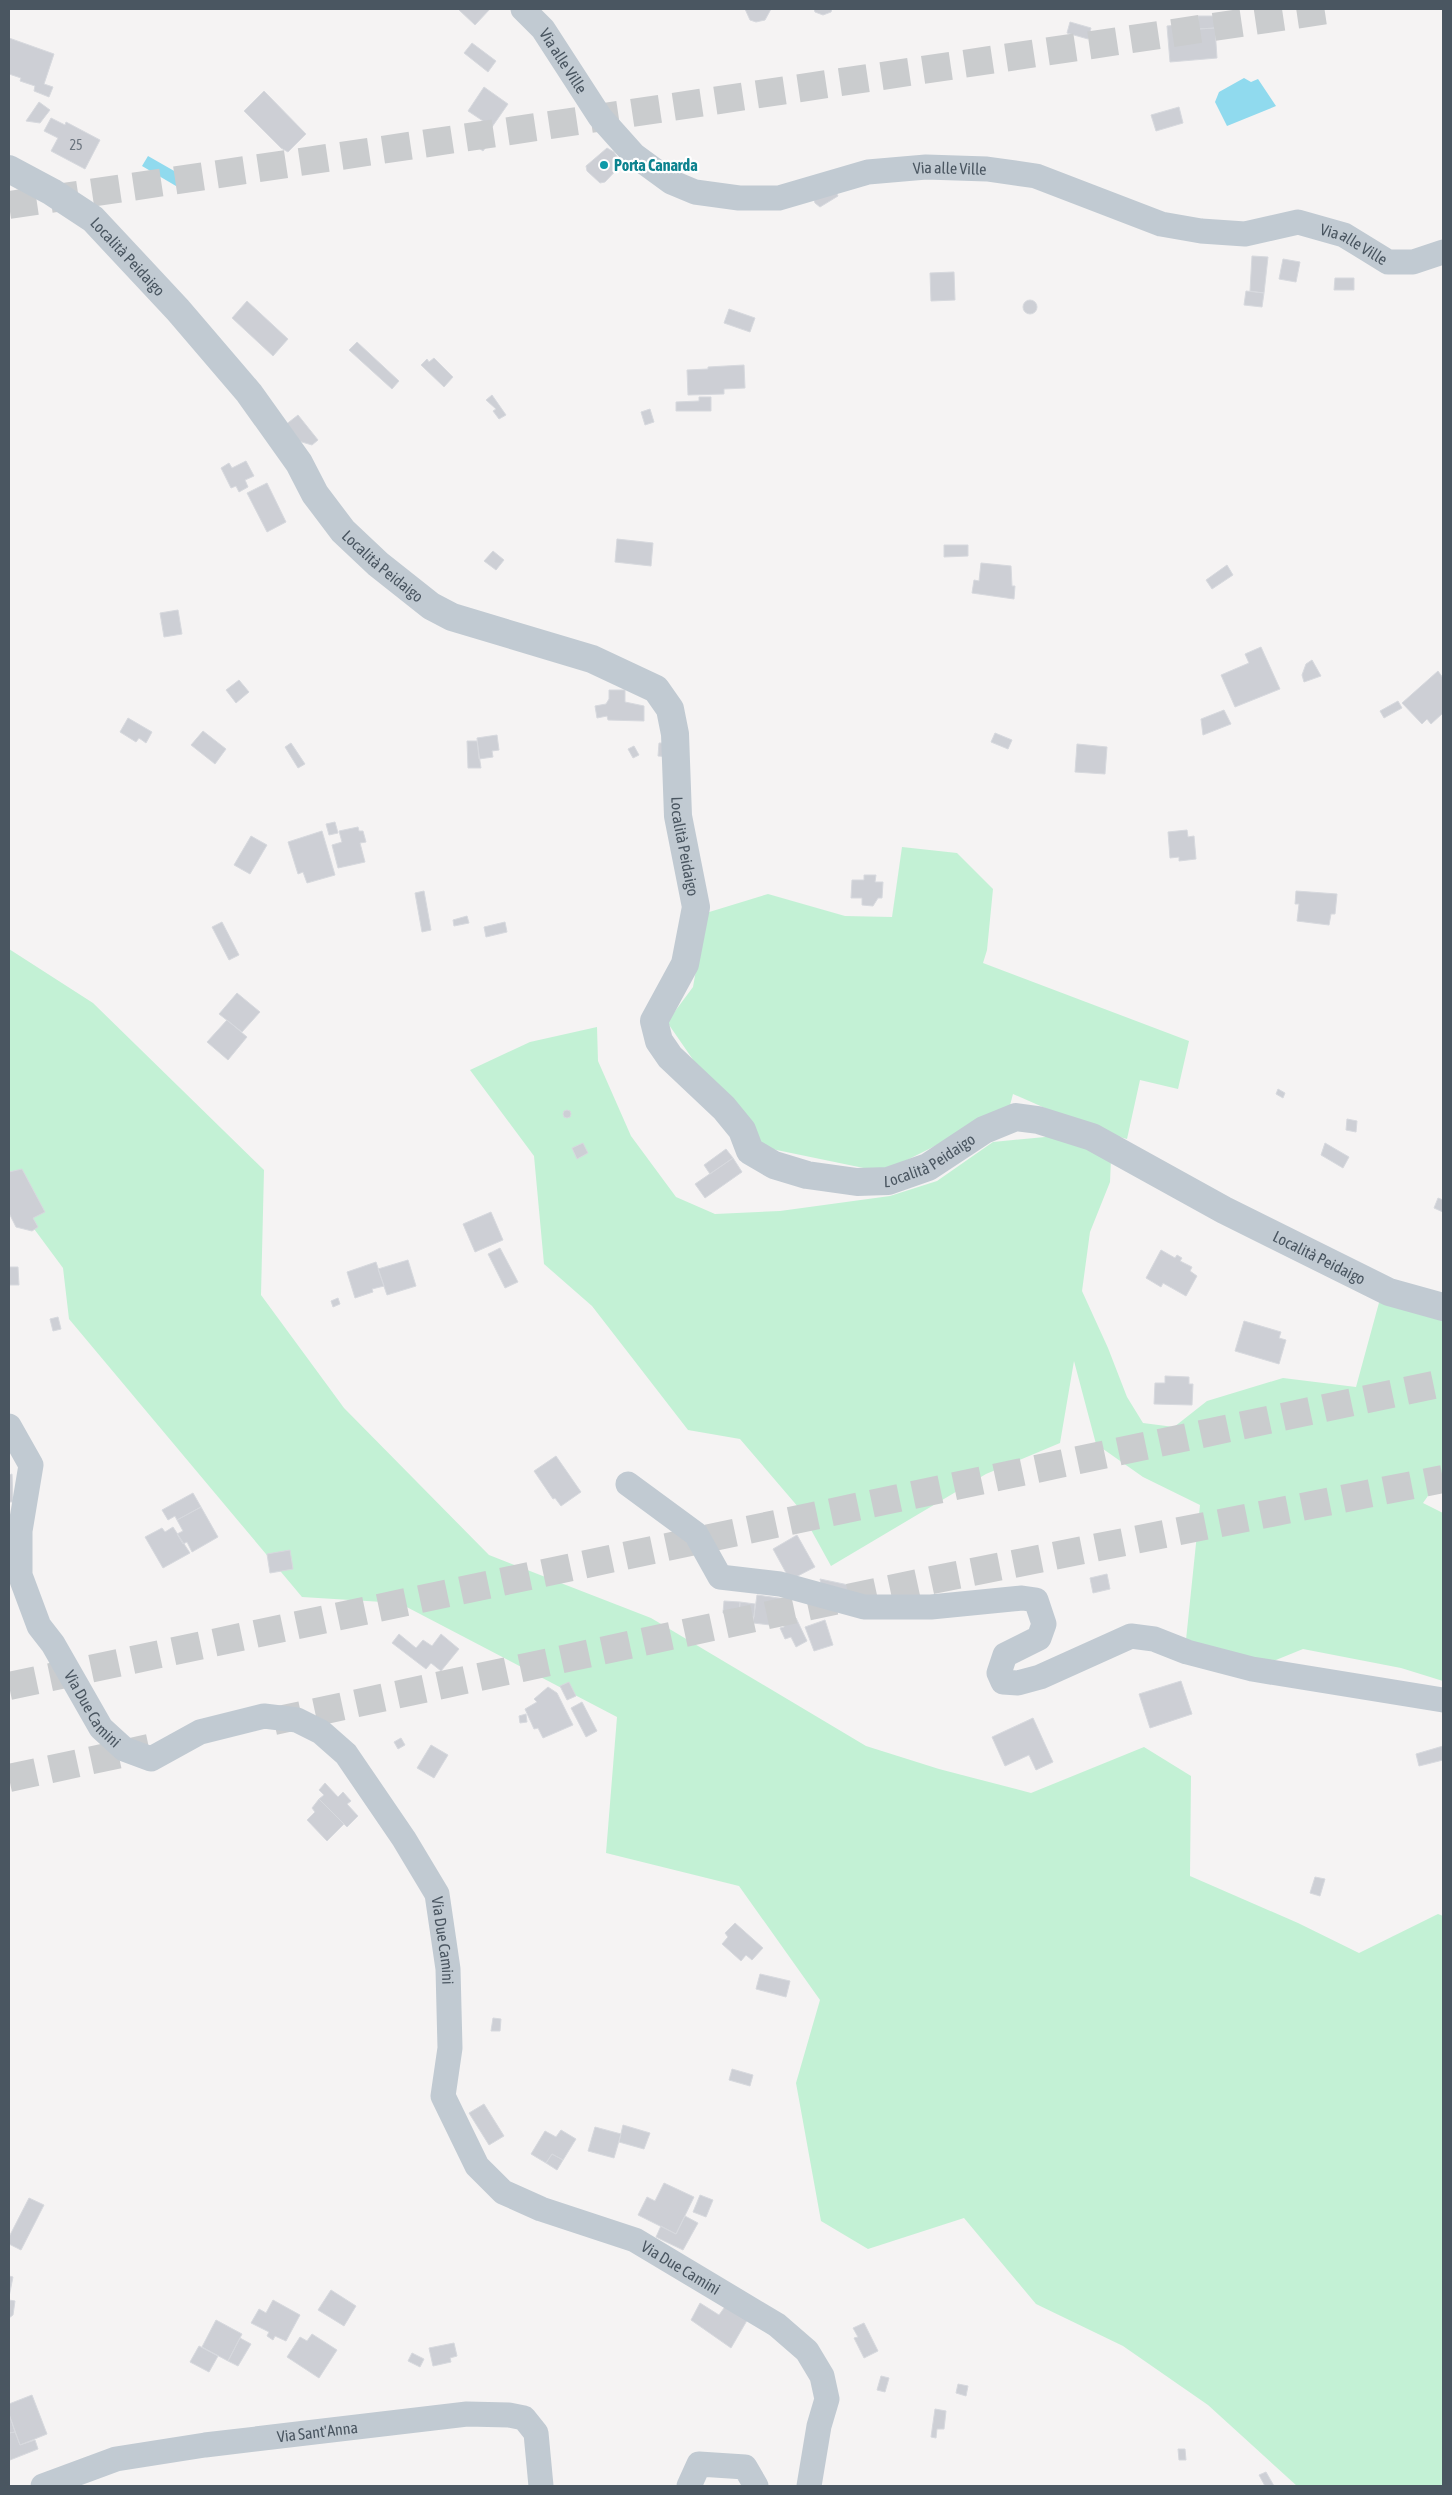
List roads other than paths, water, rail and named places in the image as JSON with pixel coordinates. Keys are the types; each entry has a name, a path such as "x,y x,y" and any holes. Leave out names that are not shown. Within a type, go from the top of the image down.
{"street":[{"name":"Via alle Ville","path":"523,9 543,29 600,117 634,155 671,182 695,192 739,198 779,198 868,172 926,167 987,169 1036,176 1161,224 1201,231 1245,234 1298,222 1344,235 1388,262 1413,262 1443,252"},
{"name":"Località Peidaigo","path":"9,169 52,192 93,220 133,261 249,393 299,463 315,494 331,518 378,564 431,606 452,618 592,659 656,689 670,709 675,734 678,816 696,906 685,964 654,1020 659,1041 670,1056 724,1108 742,1130 750,1152 774,1165 807,1175 857,1182 888,1181 928,1167 984,1130 1016,1117 1038,1120 1092,1137 1224,1210 1388,1292 1443,1307"},
{"name":"Via Due Camini","path":"9,1426 31,1464 20,1531 20,1575 39,1626 53,1644 101,1728 124,1749 151,1759 200,1732 264,1716 297,1720 321,1732 346,1754 404,1839 436,1894 448,1968 450,2048 443,2096 477,2166 503,2192 541,2209 635,2240 777,2325 807,2352 822,2376 827,2399 818,2426 809,2486"},
{"path":"628,1484 696,1534 720,1577 780,1584 864,1606 932,1608 1022,1598 1036,1600 1044,1624 1039,1638 1005,1655 999,1673 1003,1682 1018,1683 1040,1677 1131,1636 1154,1639 1187,1652 1252,1669 1443,1700"},
{"name":"Via Sant'Anna","path":"44,2486 116,2458 205,2445 467,2414 524,2418 536,2433 541,2486"},
{"path":"689,2486 699,2464 745,2467 756,2486"}],"water":[{"path":"1244,78 1251,82 1258,79 1276,106 1227,126 1215,102 1219,92"},
{"path":"148,156 183,176 176,186 142,166"}],"tunnel":[{"path":"9,205 1335,9"},
{"path":"9,1686 1443,1383"},
{"path":"274,1721 932,1580 1443,1479"},
{"path":"9,1778 149,1748"}],"place":[{"name":"Porta Canarda","path":"604,165"}]}
